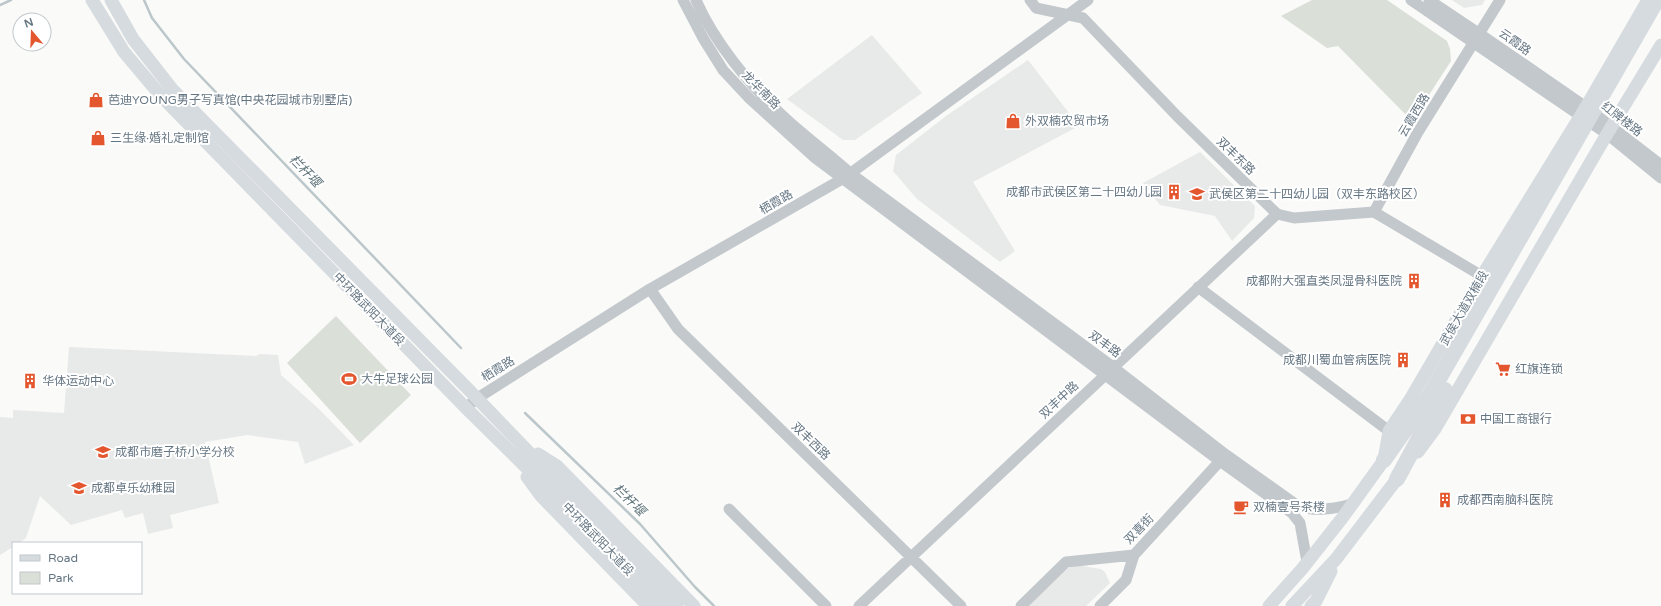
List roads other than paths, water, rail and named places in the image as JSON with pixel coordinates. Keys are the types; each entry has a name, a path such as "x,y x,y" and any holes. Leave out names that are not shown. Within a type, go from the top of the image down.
{"highway":[{"path":"1397,479 1434,399 1657,0"},
{"path":"1384,460 1434,399 1661,14"}],"main road":[{"name":"中环路武阳大道段","path":"92,0 124,52 161,96 466,408 515,447"},
{"name":"中环路武阳大道段","path":"110,0 133,39 172,89 476,398 515,447 612,547 677,606"},
{"name":"武侯大道双楠段","path":"1269,606 1304,566 1384,460 1389,431 1411,398 1482,276 1583,111 1648,0"},
{"path":"1292,606 1336,559 1435,429 1661,45"},
{"path":"515,447 541,496 648,606"},
{"path":"515,447 557,466 694,606"},
{"name":"中环路武阳大道段","path":"612,547 662,606"},
{"path":"1311,606 1316,601 1336,559"},
{"path":"1259,606 1304,566"}],"street":[{"name":"龙华南路","path":"683,0 703,38 728,75 750,99 814,157 847,176"},
{"name":"龙华南路","path":"696,0 718,39 753,87 783,116 826,151 847,176"},
{"name":"双丰东路","path":"1030,0 1036,8 1083,18 1177,116 1277,214"},
{"name":"栖霞路","path":"466,408 476,398 650,289 847,176 1088,0"},
{"path":"1411,0 1477,38"},
{"name":"云霞路","path":"1429,0 1477,38 1610,130"},
{"name":"云霞西路","path":"1374,212 1418,132 1500,0"},
{"name":"红牌楼路","path":"1610,130 1661,165"},
{"name":"红牌楼路","path":"1610,130 1661,178"},
{"name":"双丰路","path":"847,176 1110,370 1298,506 1307,509 1320,509 1337,508 1352,504"},
{"path":"1277,214 1294,218 1374,212 1482,276"},
{"name":"双丰中路","path":"859,606 1277,214"},
{"path":"1198,287 1389,431"},
{"name":"双丰西路","path":"650,289 678,329 961,606"},
{"name":"双丰路","path":"1110,370 1220,462 1292,513 1300,524 1304,566"},
{"name":"双喜街","path":"1021,606 1066,562 1134,556 1220,462"},
{"path":"729,509 826,606"},
{"path":"1100,606 1126,580 1134,556"}],"waterway":[{"name":"栏杆堰","path":"0,5 11,0"},
{"name":"栏杆堰","path":"144,0 152,18 184,59 461,348"},
{"name":"栏杆堰","path":"525,413 640,524 695,587 714,606"}],"place":[{"name":"芭迪YOUNG男子写真馆(中央花园城市别墅店)","path":"96,100"},
{"name":"外双楠农贸市场","path":"1013,121"},
{"name":"三生缘·婚礼定制馆","path":"98,138"},
{"name":"成都市武侯区第二十四幼儿园","path":"1174,192"},
{"name":"武侯区第二十四幼儿园（双丰东路校区）","path":"1197,194"},
{"name":"成都附大强直类凤湿骨科医院","path":"1414,281"},
{"name":"成都川蜀血管病医院","path":"1403,360"},
{"name":"红旗连锁","path":"1503,369"},
{"name":"大牛足球公园","path":"349,379"},
{"name":"华体运动中心","path":"30,381"},
{"name":"中国工商银行","path":"1468,419"},
{"name":"成都市磨子桥小学分校","path":"103,452"},
{"name":"成都卓乐幼稚园","path":"79,488"},
{"name":"成都西南脑科医院","path":"1445,500"},
{"name":"双楠壹号茶楼","path":"1241,507"}]}
